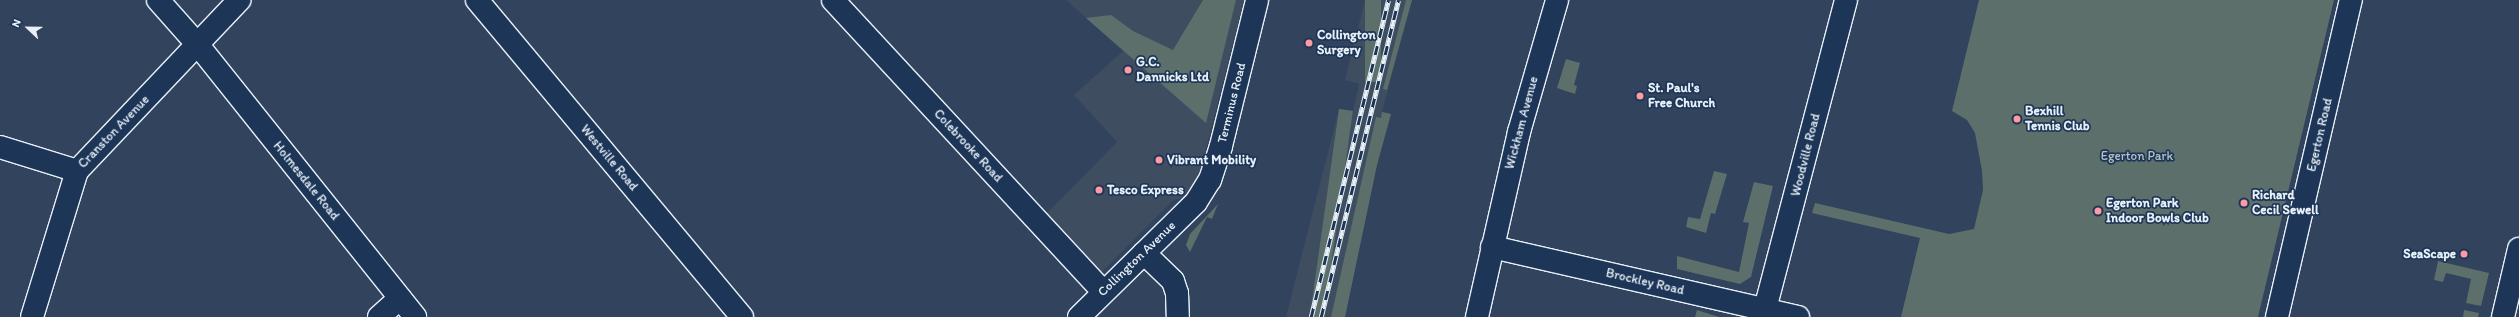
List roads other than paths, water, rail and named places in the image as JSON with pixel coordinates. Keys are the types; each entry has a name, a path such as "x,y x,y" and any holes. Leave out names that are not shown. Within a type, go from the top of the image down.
{"street":[{"name":"Holmesdale Road","path":"158,0 198,45 415,317"},
{"name":"Cranston Avenue","path":"32,317 77,171 239,0"},
{"name":"Westville Road","path":"477,0 742,317"},
{"name":"Colebrooke Road","path":"833,0 1103,292"},
{"name":"Terminus Road","path":"1196,202 1210,180 1222,146 1257,0"},
{"name":"Wickham Avenue","path":"1477,317 1519,132 1557,0"},
{"name":"Woodville Road","path":"1765,309 1846,0"},
{"name":"Egerton Road","path":"2277,317 2351,0"},
{"path":"0,147 77,171"},
{"name":"Collington Avenue","path":"1079,317 1196,202"},
{"name":"Brockley Road","path":"1492,247 1798,317"},
{"path":"2503,317 2519,249"},
{"path":"1144,253 1173,281 1177,293 1178,317"},
{"path":"379,317 400,298"}],"railway":[{"path":"1311,317 1388,0"},
{"path":"1321,317 1398,0"}],"place":[{"name":"Collington Surgery","path":"1309,43"},
{"name":"G.C. Dannicks Ltd","path":"1128,70"},
{"name":"St. Paul's Free Church","path":"1640,96"},
{"name":"Bexhill Tennis Club","path":"2017,119"},
{"name":"Vibrant Mobility","path":"1159,160"},
{"name":"Tesco Express","path":"1099,190"},
{"name":"Richard Cecil Sewell","path":"2244,203"},
{"name":"Egerton Park Indoor Bowls Club","path":"2098,211"},
{"name":"SeaScape","path":"2464,254"}],"park label":[{"name":"Egerton Park","path":"2137,156"}]}
